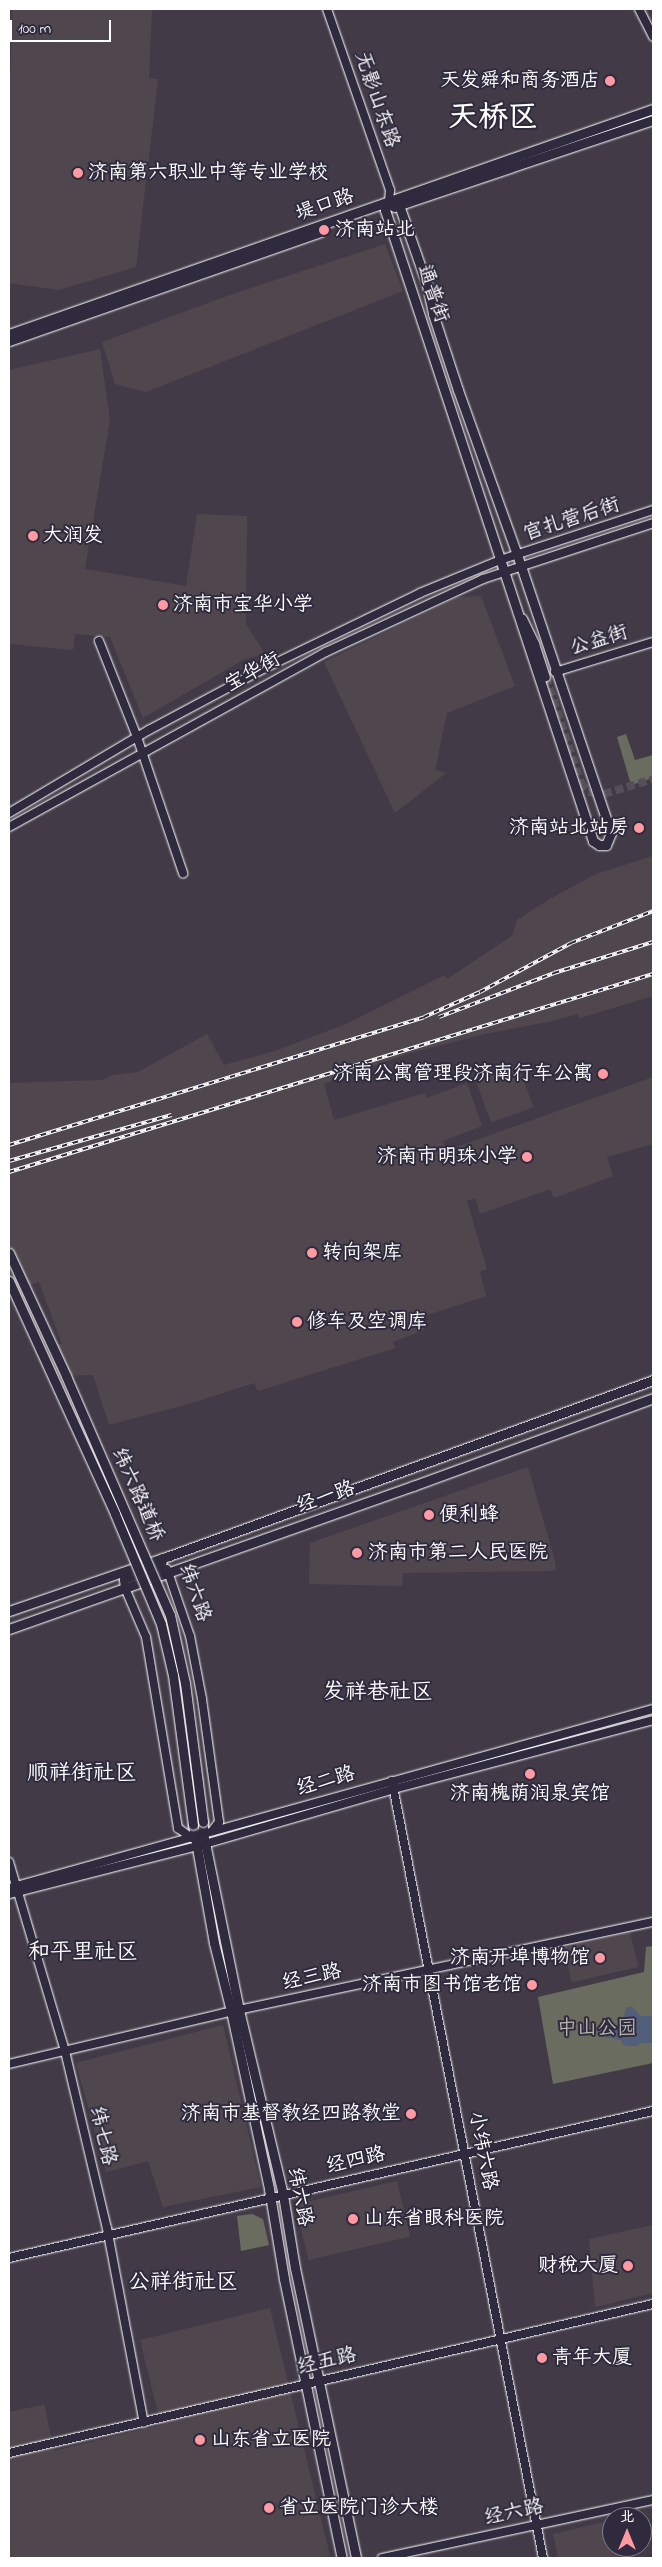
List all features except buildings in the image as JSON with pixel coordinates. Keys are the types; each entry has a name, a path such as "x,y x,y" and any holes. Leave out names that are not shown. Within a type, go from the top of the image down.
{"main road":[{"name":"堤口路","path":"9,341 653,109"},
{"name":"堤口路","path":"9,334 387,206 399,205 653,120"},
{"name":"通普街","path":"387,206 510,591 594,841 599,845 606,845 611,833 555,672 517,554 458,390 433,314 427,285 399,205"},
{"name":"纬六路道桥","path":"9,1253 66,1376 170,1615 185,1683 203,1822"},
{"name":"纬六路道桥","path":"9,1280 115,1514 162,1624 173,1675 192,1825"},
{"name":"经一路","path":"9,1611 163,1558 653,1380"},
{"name":"经一路","path":"9,1629 653,1398"},
{"name":"纬六路","path":"200,1838 203,1822"},
{"name":"纬六路","path":"192,1825 200,1838 306,2384 342,2558"},
{"name":"纬六路","path":"235,2011 283,2195 295,2268 356,2558"}],"street":[{"name":"无影山东路","path":"327,9 390,190 387,206"},
{"path":"639,9 653,37"},
{"name":"官扎营后街","path":"500,560 653,510"},
{"name":"官扎营后街","path":"521,566 653,524"},
{"name":"宝华街","path":"9,813 137,737 294,653 420,593 500,560"},
{"name":"宝华街","path":"9,827 326,652 483,579 521,566"},
{"path":"510,591 535,644 546,677"},
{"path":"99,642 137,737 183,873"},
{"name":"公益街","path":"555,672 653,642"},
{"name":"纬六路","path":"163,1558 190,1636 202,1700 219,1822 200,1838 178,1828 146,1637 124,1588 124,1580 162,1567 163,1558"},
{"name":"经二路","path":"200,1838 392,1780 653,1709"},
{"name":"经二路","path":"9,1894 14,1889 200,1838 653,1720"},
{"name":"小纬六路","path":"392,1780 466,2152 543,2558"},
{"name":"纬七路","path":"9,1862 14,1889 65,2051 109,2236 144,2423"},
{"name":"经三路","path":"9,2064 430,1968 653,1922"},
{"name":"经四路","path":"9,2258 466,2152 653,2111"},
{"name":"经五路","path":"9,2453 653,2304"},
{"name":"经六路","path":"382,2558 653,2500"}],"shaded area":[{"name":"济南第六职业中等专业学校","path":"12,9 152,9 149,78 158,79 136,267 59,290 9,283 9,72 11,71"},
{"path":"385,244 403,291 146,392 115,384 102,342 230,295"},
{"path":"100,349 110,420 85,569 186,586 197,514 247,516 246,624 265,654 245,659 143,718 110,637 75,634 73,650 9,644 9,370"},
{"path":"481,596 515,686 447,713 435,770 446,773 395,813 324,662 458,597"},
{"path":"653,856 653,996 580,1018 578,1014 548,1022 485,1034 410,1053 324,1084 334,1120 425,1093 427,1098 467,1083 482,1126 443,1141 446,1151 653,1077 653,1144 607,1157 613,1176 554,1198 550,1189 480,1214 475,1198 467,1201 487,1269 480,1272 486,1296 421,1317 424,1330 393,1342 395,1348 258,1391 254,1383 192,1403 109,1425 93,1375 52,1376 51,1344 62,1344 39,1282 9,1291 9,1083 102,1080 114,1075 138,1072 207,1034 224,1065 275,1051 346,1024 445,975 447,979 512,936 517,920 550,899 596,874"},
{"path":"518,1065 533,1107 491,1123 476,1080"},
{"path":"528,1467 555,1561 556,1571 403,1573 402,1586 309,1584 310,1543"},
{"name":"济南开埠博物馆","path":"630,1932 638,1967 572,1982 564,1947"},
{"path":"223,2025 261,2187 163,2207 148,2161 106,2172 76,2063"},
{"name":"山东省眼科医院","path":"397,2181 410,2237 308,2260 296,2204"},
{"path":"653,2225 653,2293 595,2307 589,2239"},
{"name":"山东省立医院","path":"270,2308 330,2556 321,2558 9,2558 9,2412 44,2403 54,2451 161,2425 140,2340"},
{"path":"602,2522 602,2557 628,2558 558,2558 553,2534"}],"green space":[{"path":"626,734 635,760 653,755 653,778 631,785 617,737"},
{"name":"中山公园","path":"653,1946 653,2063 553,2084 538,1997 644,1972 646,1947"},
{"path":"252,2214 263,2219 269,2245 241,2251 237,2216"}],"water":[{"path":"626,2007 633,2007 640,2016 653,2016 653,2043 640,2043 637,2046 623,2045 621,2040 605,2037 610,2027 623,2023"}],"tunnel":[{"path":"546,677 581,783 588,792 604,794 653,779"}],"railway":[{"path":"9,1145 424,1017 480,992 571,943 653,911"},
{"path":"439,1017 554,973 653,942"},
{"path":"9,1172 653,974"},
{"path":"9,1161 172,1115"}],"place":[{"name":"天发舜和商务酒店","path":"610,81"},
{"name":"济南第六职业中等专业学校","path":"78,173"},
{"name":"济南站北","path":"324,230"},
{"name":"大润发","path":"33,536"},
{"name":"济南市宝华小学","path":"163,605"},
{"name":"济南站北站房","path":"639,828"},
{"name":"济南公寓管理段济南行车公寓","path":"603,1074"},
{"name":"济南市明珠小学","path":"527,1157"},
{"name":"转向架库","path":"312,1253"},
{"name":"修车及空调库","path":"297,1322"},
{"name":"便利蜂","path":"429,1515"},
{"name":"济南市第二人民医院","path":"357,1553"},
{"name":"济南槐荫润泉宾馆","path":"530,1774"},
{"name":"济南开埠博物馆","path":"600,1958"},
{"name":"济南市图书馆老馆","path":"532,1985"},
{"name":"济南市基督教经四路教堂","path":"411,2114"},
{"name":"山东省眼科医院","path":"353,2219"},
{"name":"财税大厦","path":"628,2266"},
{"name":"青年大厦","path":"542,2358"},
{"name":"山东省立医院","path":"200,2440"},
{"name":"省立医院门诊大楼","path":"269,2508"}],"district":[{"name":"天桥区","path":"493,119"},
{"name":"发祥巷社区","path":"378,1694"},
{"name":"顺祥街社区","path":"82,1775"},
{"name":"和平里社区","path":"83,1954"},
{"name":"公祥街社区","path":"183,2284"}]}
